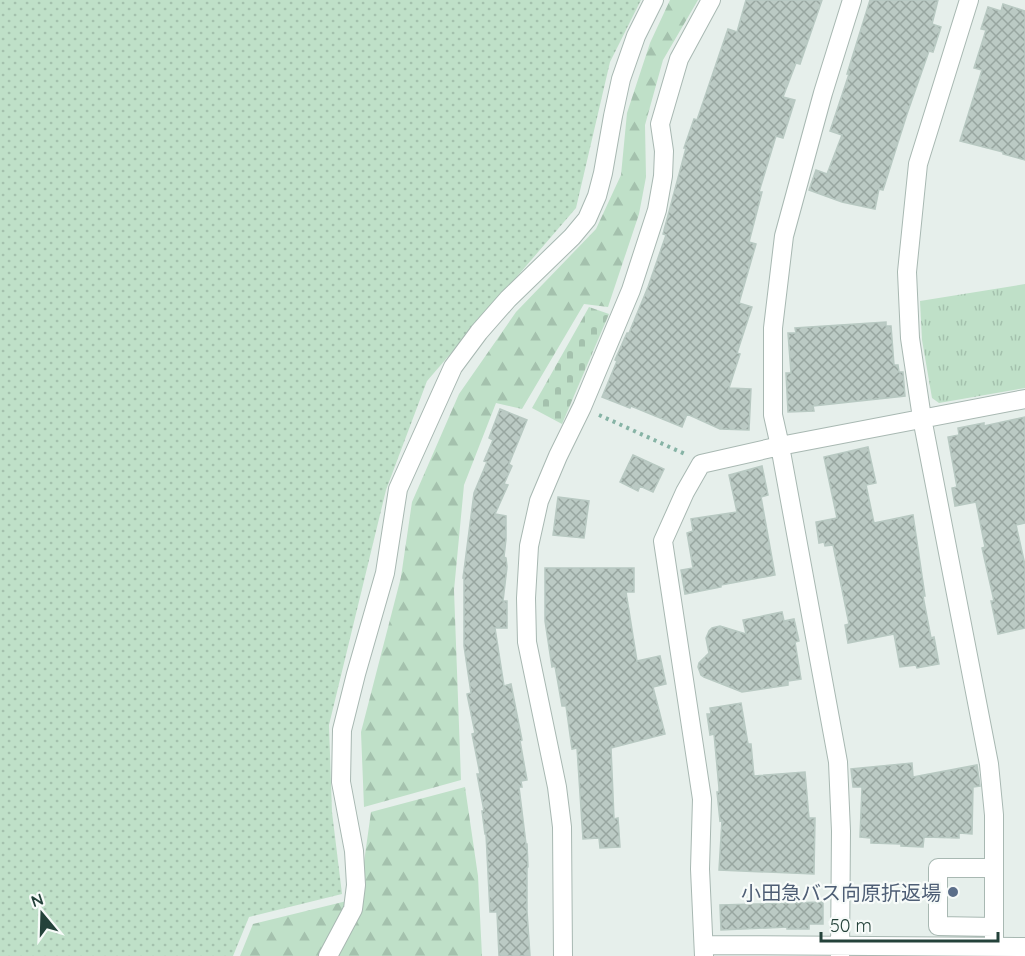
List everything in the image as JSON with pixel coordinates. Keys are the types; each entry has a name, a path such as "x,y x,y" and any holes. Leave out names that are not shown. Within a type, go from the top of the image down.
{"street":[{"path":"328,956 353,909 356,885 354,851 341,782 342,730 385,573 398,489 453,367 508,299 572,237 587,219 597,196 603,173 621,79 636,36 654,0"},
{"path":"563,956 562,827 557,788 527,642 526,598 529,546 539,501 631,290 657,210 663,176 664,151 660,124 679,59 711,0"},
{"path":"840,951 841,831 838,762 773,415 773,328 784,236 823,93 852,0"},
{"path":"969,0 918,164 907,272 910,338 922,418 988,764 993,815 994,952"},
{"path":"1025,399 780,446 701,464 685,492 663,541 702,799 700,870 704,951 994,952 1025,947"},
{"path":"994,867 939,868 938,926 994,927"}],"path":[{"path":"597,414 686,454"}],"green space":[{"path":"0,0 641,0 610,62 576,208 427,381 386,490 329,725 332,812 342,894 249,917 233,956 0,956"},
{"path":"670,0 698,0 663,60 645,125 646,177 639,214 608,307 584,304 522,409 496,403 464,485 454,590 461,780 364,807 361,732 401,577 412,502 459,394 516,312 596,229 621,175 627,113 650,43"},
{"path":"1025,284 1025,388 939,403 932,398 922,340 920,301"},
{"path":"589,307 609,314 562,424 532,408"},
{"path":"465,787 478,876 482,956 240,956 253,924 359,898 371,812"}],"building":[{"path":"746,0 822,0 800,64 796,63 783,97 795,100 783,138 776,136 759,192 762,192 749,242 756,244 739,303 752,307 737,353 740,354 729,388 751,389 749,430 720,429 687,414 682,427 602,397 617,361 615,360 648,287 666,235 663,234 686,148 684,148 694,119 697,120 728,29 737,32"},
{"path":"870,0 938,0 932,24 941,27 933,52 929,51 883,190 879,189 875,209 842,202 809,190 816,170 827,174 842,135 830,131"},
{"path":"1003,4 1025,11 1025,160 960,141 982,70 974,68 986,30 981,29 988,7 1001,11"},
{"path":"886,322 886,326 891,326 894,365 898,365 899,372 903,372 905,396 813,406 814,411 788,412 786,373 791,373 788,333 796,333 795,328"},
{"path":"500,409 527,420 509,464 512,466 504,484 508,485 495,514 506,516 504,557 507,567 503,601 507,601 507,628 495,628 504,686 511,684 527,780 521,781 522,787 519,787 527,844 530,956 499,956 497,912 490,912 486,834 482,811 484,811 472,734 475,733 467,694 471,693 464,646 463,578 474,493 487,462 484,461 493,440 489,438"},
{"path":"1025,417 1025,523 1016,525 1025,565 1025,628 998,634 976,502 955,506 952,488 957,487 948,437 959,435 958,428 984,423 984,426"},
{"path":"868,447 876,483 866,485 874,523 913,515 925,596 923,596 931,638 934,637 939,664 917,668 916,665 900,667 894,634 848,643 845,625 849,624 833,545 825,546 824,542 819,543 816,522 837,518 824,457"},
{"path":"633,455 664,469 653,492 640,486 638,491 620,482"},
{"path":"762,466 768,495 761,497 775,575 685,594 681,570 693,568 687,533 693,531 691,519 737,512 729,475"},
{"path":"558,497 589,501 584,538 553,535"},
{"path":"545,568 634,568 634,592 626,592 637,661 660,656 666,684 653,687 665,734 611,748 614,819 618,818 620,847 600,848 599,838 583,839 577,748 572,749 566,706 562,706 555,666 552,667 545,621"},
{"path":"782,612 784,621 794,619 799,641 795,642 801,679 788,681 788,685 742,692 701,675 698,667 709,653 706,638 712,628 720,626 746,634 743,620"},
{"path":"741,703 748,744 751,744 754,776 805,772 809,818 815,818 814,874 719,870 722,820 720,821 717,792 719,788 714,734 710,735 707,714 711,714 710,708"},
{"path":"912,763 913,777 977,765 980,786 973,787 972,834 959,833 959,838 924,837 923,847 871,843 871,838 860,837 862,787 853,787 851,769"},
{"path":"823,902 823,924 809,924 809,929 787,929 787,927 721,930 720,905"}],"place":[{"name":"小田急バス向原折返場","path":"953,892"}]}
